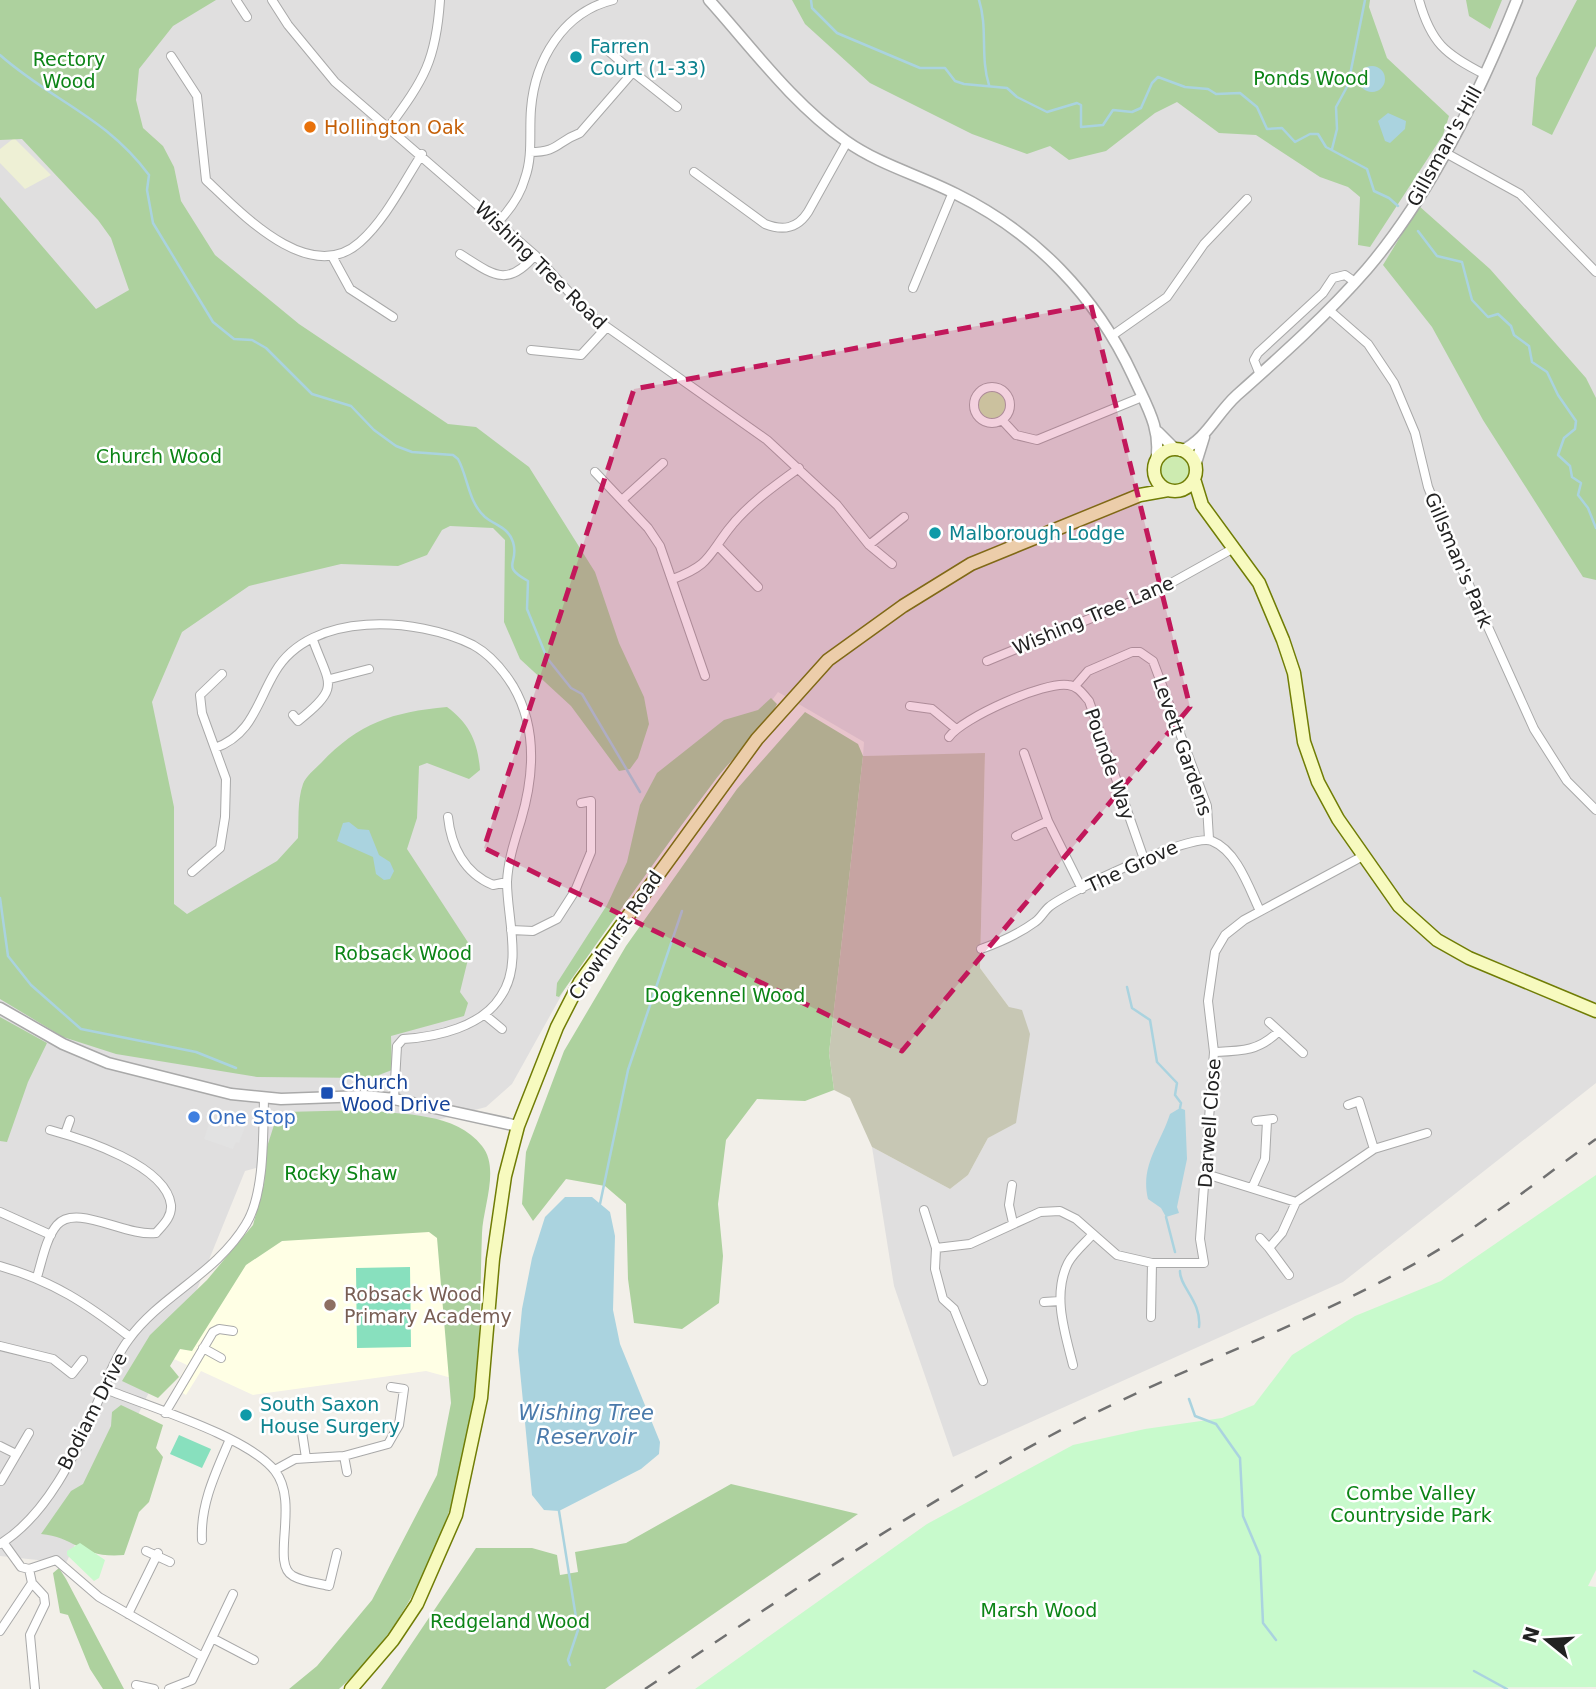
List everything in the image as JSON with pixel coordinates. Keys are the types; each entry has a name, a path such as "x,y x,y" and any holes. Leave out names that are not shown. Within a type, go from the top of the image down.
{"main road":[{"path":"1140,495 1164,453 1178,450 1190,456 1195,472 1195,492 1259,583 1283,640 1294,673 1304,742 1318,782 1363,856 1399,906 1437,940 1468,958 1596,1011"},
{"path":"1155,466 1158,482 1202,505"},
{"path":"1173,491 1188,487 1195,472"},
{"name":"Crowhurst Road","path":"351,1689 393,1640 417,1604 456,1515 481,1398 499,1213 518,1126 547,1051 580,982 757,739 828,660 903,606 971,565 1140,495 1173,491"}],"street":[{"path":"236,0 247,16"},
{"name":"Wishing Tree Road","path":"272,0 303,45 335,82 422,154 535,254 577,303 606,328 717,403 799,468 837,505 869,545 892,564"},
{"path":"390,127 424,80 437,34 440,0"},
{"path":"497,223 519,195 526,176 534,86 547,50 576,18 613,0"},
{"path":"709,0 806,106 847,142 901,172 953,192 999,218 1042,251 1071,280 1113,335 1158,432 1178,450"},
{"path":"1419,0 1426,26 1439,46 1484,74"},
{"name":"Gillsman's Hill","path":"1178,450 1204,437 1234,398 1329,310 1355,282 1411,208 1444,152 1484,74 1517,0"},
{"path":"606,50 677,107"},
{"path":"171,56 197,96 206,180 282,244 303,253 332,256 351,249 365,237 422,154"},
{"path":"530,152 552,152 570,136 580,133 633,72"},
{"path":"694,172 765,224 778,229 792,228 808,212 847,142"},
{"path":"1444,152 1520,194 1596,272"},
{"path":"913,288 953,192"},
{"path":"1113,335 1167,297 1204,244 1247,199"},
{"path":"460,254 501,276 514,275 535,254"},
{"path":"332,256 350,289 393,317"},
{"path":"1260,375 1254,360 1258,353 1323,293 1333,278 1345,275 1355,282"},
{"name":"Gillsman's Park","path":"1329,310 1368,344 1394,383 1415,433 1428,487 1455,555 1534,729 1567,781 1596,810"},
{"path":"531,350 581,355 606,328"},
{"path":"987,388 1001,388 1009,397 1010,403 1002,420 984,421 974,413 974,401 987,388"},
{"path":"1002,420 1016,435 1037,440 1142,397"},
{"path":"1155,466 1158,432"},
{"path":"1195,472 1204,437"},
{"path":"622,500 663,463"},
{"path":"673,579 709,560 728,530 755,502 799,468"},
{"path":"595,472 660,546 705,676"},
{"path":"869,545 904,517"},
{"path":"719,547 758,587"},
{"name":"Wishing Tree Lane","path":"987,661 1155,592 1234,548"},
{"path":"215,748 237,737 252,721 276,671 294,648 352,625 380,623 442,633 475,646 503,668 518,695 532,752 508,882 512,965 503,995 485,1015 460,1027 403,1039 397,1046 394,1099"},
{"path":"293,715 298,721 321,702 330,679 313,640"},
{"name":"Levett Gardens","path":"1075,687 1088,671 1132,652 1140,652 1153,661 1207,806 1209,839"},
{"path":"330,679 369,669"},
{"path":"192,872 220,848 230,818 226,779 202,713 200,695 210,678 222,674"},
{"name":"Pounde Way","path":"955,728 1053,685 1075,687 1089,701 1144,859"},
{"path":"910,706 932,709 955,728 949,737"},
{"path":"1024,753 1048,821 1082,889"},
{"path":"511,930 533,931 556,919 575,891 590,852 591,801 581,803"},
{"path":"459,824 448,821 450,838 468,870 493,885 508,882"},
{"path":"1016,836 1048,821"},
{"path":"1209,839 1219,844 1240,869 1260,911"},
{"name":"The Grove","path":"981,949 1035,922 1047,908 1144,859 1186,841 1209,839"},
{"name":"Darwell Close","path":"1152,1263 1204,1263 1200,1239 1214,1052 1208,1001 1215,952 1225,935 1260,911 1363,856"},
{"path":"0,1008 63,1044 108,1063 231,1094 264,1098 394,1099 518,1126"},
{"path":"485,1015 502,1029"},
{"path":"1269,1022 1303,1053"},
{"path":"1214,1052 1253,1050 1265,1044 1279,1031"},
{"name":"Bodiam Drive","path":"2,1543 38,1510 81,1438 130,1337 172,1297 208,1271 247,1223 258,1187 264,1098"},
{"path":"1348,1105 1359,1101 1374,1149"},
{"path":"65,1134 70,1120"},
{"path":"1252,1188 1265,1159 1270,1120 1256,1121"},
{"path":"37,1277 51,1235 56,1226 66,1218 82,1216 141,1235 156,1233 168,1219 171,1206 164,1188 119,1153 50,1130"},
{"path":"1269,1248 1282,1233 1296,1202 1374,1149 1427,1133"},
{"path":"1206,1174 1296,1202"},
{"path":"1012,1185 1009,1205 1013,1223"},
{"path":"923,1210 936,1248 935,1269 943,1299 954,1309 983,1381"},
{"path":"936,1248 970,1244 1040,1212 1060,1211 1117,1255 1152,1263 1151,1317"},
{"path":"0,1212 51,1235"},
{"path":"1073,1365 1060,1301 1061,1279 1069,1260 1093,1234"},
{"path":"1260,1238 1289,1275"},
{"path":"0,1266 37,1277 75,1296 130,1337"},
{"path":"1044,1302 1060,1301"},
{"path":"165,1413 214,1332 219,1329 233,1331"},
{"path":"0,1346 53,1359 75,1377 83,1360"},
{"path":"203,1348 221,1358"},
{"path":"963,1363 975,1360"},
{"path":"275,1471 295,1459 344,1456 392,1440 399,1425 404,1389 391,1387"},
{"path":"103,1388 230,1439 262,1458 275,1471 287,1496 283,1555 285,1569 293,1576 330,1586 337,1553"},
{"path":"301,1425 306,1458"},
{"path":"1,1481 29,1433"},
{"path":"202,1541 196,1521 230,1439"},
{"path":"0,1446 16,1454"},
{"path":"344,1456 347,1472"},
{"path":"2,1543 21,1567 29,1569 56,1560 82,1585 203,1657"},
{"path":"146,1551 170,1562"},
{"path":"128,1614 157,1555"},
{"path":"29,1569 32,1584 44,1596 45,1604 30,1635 35,1689"},
{"path":"0,1631 32,1584"},
{"path":"173,1688 192,1680 233,1594"},
{"path":"212,1638 254,1660"},
{"path":"136,1685 155,1689"}],"highlighted area":[{"path":"1091,305 1190,707 902,1051 484,848 634,389"}],"shaded area":[{"path":"0,0 1596,0 1596,1083 1343,1282 953,1457 894,1286 872,1147 950,1189 968,1175 988,1138 1009,1007 980,968 985,754 863,756 864,742 778,692 571,978 512,1084 486,1107 245,1171 187,1314 66,1563 0,1556"},
{"path":"14,138 51,175 25,189 0,163 0,149"},
{"path":"985,753 980,968 1009,1007 1022,1010 1030,1034 1016,1123 988,1138 968,1175 950,1189 872,1147 850,1098 834,1090 829,1053 863,756"},
{"path":"237,1112 249,1116 239,1143 236,1142 233,1149 204,1139 211,1117 226,1122 224,1128 227,1129 232,1126"},
{"name":"Robsack Wood Primary Academy","path":"325,1224 439,1227 459,1380 426,1371 253,1395 201,1371 186,1395 174,1388 187,1365 174,1359 200,1319 253,1253"}],"green space":[{"name":"Church Wood","path":"0,0 216,0 173,26 139,69 136,100 143,128 163,146 174,167 181,201 215,255 299,324 448,424 476,427 529,467 595,572 619,643 644,697 649,724 638,758 630,769 619,771 571,706 520,659 504,622 505,540 493,528 450,526 442,530 427,555 398,566 341,564 249,586 182,632 152,702 174,807 174,904 187,914 277,861 298,838 300,797 306,778 335,749 363,729 393,716 447,707 471,734 480,770 469,779 427,763 419,766 417,818 407,849 471,947 460,992 468,1003 464,1016 391,1036 392,1070 371,1078 257,1077 116,1054 63,1037 0,999 0,197 96,309 129,290 111,238 98,220 22,139 0,140"},
{"name":"Ponds Wood","path":"792,0 1370,0 1369,7 1387,58 1449,116 1443,135 1370,247 1358,245 1360,197 1348,187 1320,177 1256,135 1219,133 1177,102 1155,113 1106,151 1069,160 1050,146 1027,154 972,134 870,83 805,24"},
{"path":"1466,0 1502,0 1490,29 1469,16"},
{"path":"1577,0 1596,0 1596,46 1552,135 1532,125 1536,78"},
{"path":"1419,206 1490,269 1586,378 1596,398 1596,580 1583,577 1483,420 1432,327 1383,265"},
{"path":"991,390 1002,394 1006,405 1002,416 991,420 980,416 976,405 980,394"},
{"path":"1175,455 1186,459 1190,470 1186,481 1175,485 1164,481 1160,470 1164,459"},
{"path":"771,698 777,704 771,715 713,783 559,997 556,996 557,983 607,905 627,862 640,805 657,773 724,720 758,710"},
{"name":"Dogkennel Wood","path":"805,712 858,744 863,756 829,1053 834,1090 805,1101 757,1099 726,1140 718,1204 723,1256 719,1303 682,1329 634,1323 628,1279 626,1204 605,1186 566,1179 533,1221 522,1204 526,1152 564,1051 626,946 737,789"},
{"path":"0,1017 47,1043 28,1082 7,1142 0,1141"},
{"name":"Rocky Shaw","path":"364,1110 444,1121 471,1135 487,1155 490,1176 482,1233 476,1392 461,1472 448,1513 433,1553 392,1628 367,1660 339,1689 289,1689 317,1666 372,1600 437,1475 451,1403 437,1238 429,1232 282,1241 246,1265 192,1351 180,1349 170,1366 179,1377 158,1398 122,1381 150,1335 207,1280 253,1225 264,1184 267,1147 274,1125 285,1112"},
{"name":"Combe Valley Countryside Park","path":"1596,1175 1596,1570 1588,1586 1596,1587 1596,1687 695,1689 927,1524 1073,1445 1145,1429 1222,1418 1254,1405 1292,1355 1355,1316 1441,1281"},
{"path":"410,1267 411,1347 357,1348 356,1268"},
{"path":"121,1405 163,1425 156,1448 163,1457 149,1502 139,1512 124,1555 98,1554 63,1539 41,1534 71,1491 83,1484 111,1426 112,1412"},
{"path":"179,1435 211,1449 202,1468 170,1454"},
{"name":"Redgeland Wood","path":"731,1484 858,1514 605,1689 381,1689 476,1548 532,1548 557,1555 560,1575 578,1572 575,1552 626,1543"},
{"path":"80,1543 105,1560 99,1578 94,1581 67,1555 67,1551"},
{"path":"59,1568 124,1689 103,1689 90,1669 68,1615 60,1613 53,1573"}],"water":[{"path":"1372,66 1381,70 1385,79 1381,88 1372,92 1363,88 1359,79 1363,70"},
{"path":"1388,113 1406,121 1405,129 1390,143 1385,141 1378,121"},
{"path":"349,822 358,829 369,830 379,855 390,862 394,871 390,879 384,880 376,874 373,857 337,841 343,823"},
{"path":"1180,1108 1185,1110 1187,1159 1177,1207 1179,1213 1166,1217 1161,1208 1148,1199 1147,1176 1152,1155 1170,1114"},
{"name":"Wishing Tree Reservoir","path":"565,1197 592,1197 610,1212 615,1236 613,1310 620,1344 660,1442 659,1454 641,1469 559,1511 544,1510 532,1495 518,1350 522,1309 532,1258 545,1217"}],"waterway":[{"path":"811,0 812,8 837,33 920,68 945,68 955,81 964,84 1007,88 1017,97 1047,112 1077,103 1081,105 1081,127 1103,125 1113,110 1132,112 1141,108 1152,83 1158,77 1185,87 1208,89 1216,94 1240,93 1257,107 1267,129 1282,128 1295,142 1310,134 1318,134 1326,147 1367,169 1374,191 1398,206"},
{"path":"979,0 989,85"},
{"path":"1332,149 1337,129 1336,107 1348,85 1365,0"},
{"path":"0,55 96,123 132,155 149,175 147,190 153,223 213,322 234,339 252,340 266,348 312,394 351,406 374,430 396,446 412,452 453,455 458,459 479,511 511,537 514,549 512,567 519,576 528,581 527,609 547,658 571,688 582,694 640,792"},
{"path":"1418,231 1437,256 1462,262 1472,300 1488,317 1498,314 1511,326 1514,335 1529,346 1532,362 1547,372 1558,395 1576,421 1575,429 1564,438 1558,455 1570,466 1572,477 1581,483 1578,495 1588,508 1596,528"},
{"path":"0,898 8,956 31,985 81,1029 196,1052 236,1068"},
{"path":"600,1204 628,1070 682,911"},
{"path":"1127,987 1132,1008 1150,1020 1157,1062 1177,1083 1175,1095 1181,1103 1180,1108"},
{"path":"1166,1217 1175,1252"},
{"path":"1180,1271 1197,1310 1199,1327"},
{"path":"1189,1399 1195,1416 1216,1424 1240,1458 1243,1516 1260,1556 1263,1623 1276,1640"},
{"path":"559,1511 578,1630 568,1660 570,1665"},
{"path":"1474,1671 1507,1689"}],"railway":[{"path":"645,1689 955,1489 1063,1429 1334,1305 1423,1259 1490,1216 1596,1139"}],"place":[{"name":"Farren Court (1-33)","path":"576,57"},
{"name":"Hollington Oak","path":"310,127"},
{"name":"Malborough Lodge","path":"935,533"},
{"name":"Church Wood Drive","path":"327,1093"},
{"name":"One Stop","path":"194,1117"},
{"name":"Robsack Wood Primary Academy","path":"330,1305"},
{"name":"South Saxon House Surgery","path":"246,1415"}],"park label":[{"name":"Rectory Wood","path":"69,70"},
{"name":"Robsack Wood","path":"403,953"},
{"name":"Marsh Wood","path":"1039,1610"}]}
